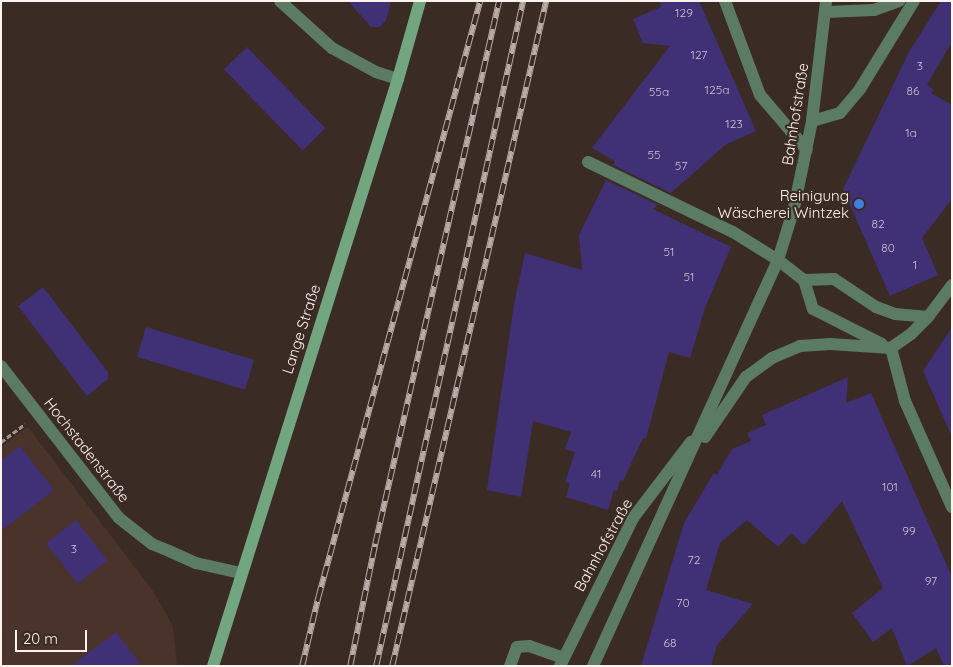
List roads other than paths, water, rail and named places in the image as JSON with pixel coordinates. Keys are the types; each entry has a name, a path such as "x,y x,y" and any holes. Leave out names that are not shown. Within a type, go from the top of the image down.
{"main road":[{"name":"Lange Straße","path":"213,666 240,573 398,79 420,1"}],"street":[{"path":"280,1 332,48 376,72 398,79"},
{"path":"725,1 760,95 807,150"},
{"path":"826,6 874,10 899,1"},
{"path":"812,121 840,114 860,89 914,1"},
{"name":"Bahnhofstraße","path":"593,666 686,466 778,260 794,208 807,150 826,6"},
{"path":"588,162 733,232 778,260 804,280 813,309 852,331 890,348"},
{"path":"804,280 834,279 876,307 895,314 928,317"},
{"path":"686,466 746,378 772,358 800,346 830,344 890,348 928,317 952,285"},
{"path":"890,348 905,401 952,507"},
{"name":"Hochstadenstraße","path":"1,366 95,489 133,528 152,544 196,563 240,573"},
{"name":"Bahnhofstraße","path":"562,662 633,518 705,424"},
{"path":"510,666 517,647 529,646 562,662"}],"railway":[{"path":"302,666 318,598 480,1"},
{"path":"350,666 375,544 499,1"},
{"path":"376,666 523,1"},
{"path":"392,666 546,1"}],"place":[{"name":"Reinigung Wäscherei Wintzek","path":"859,204"}]}
